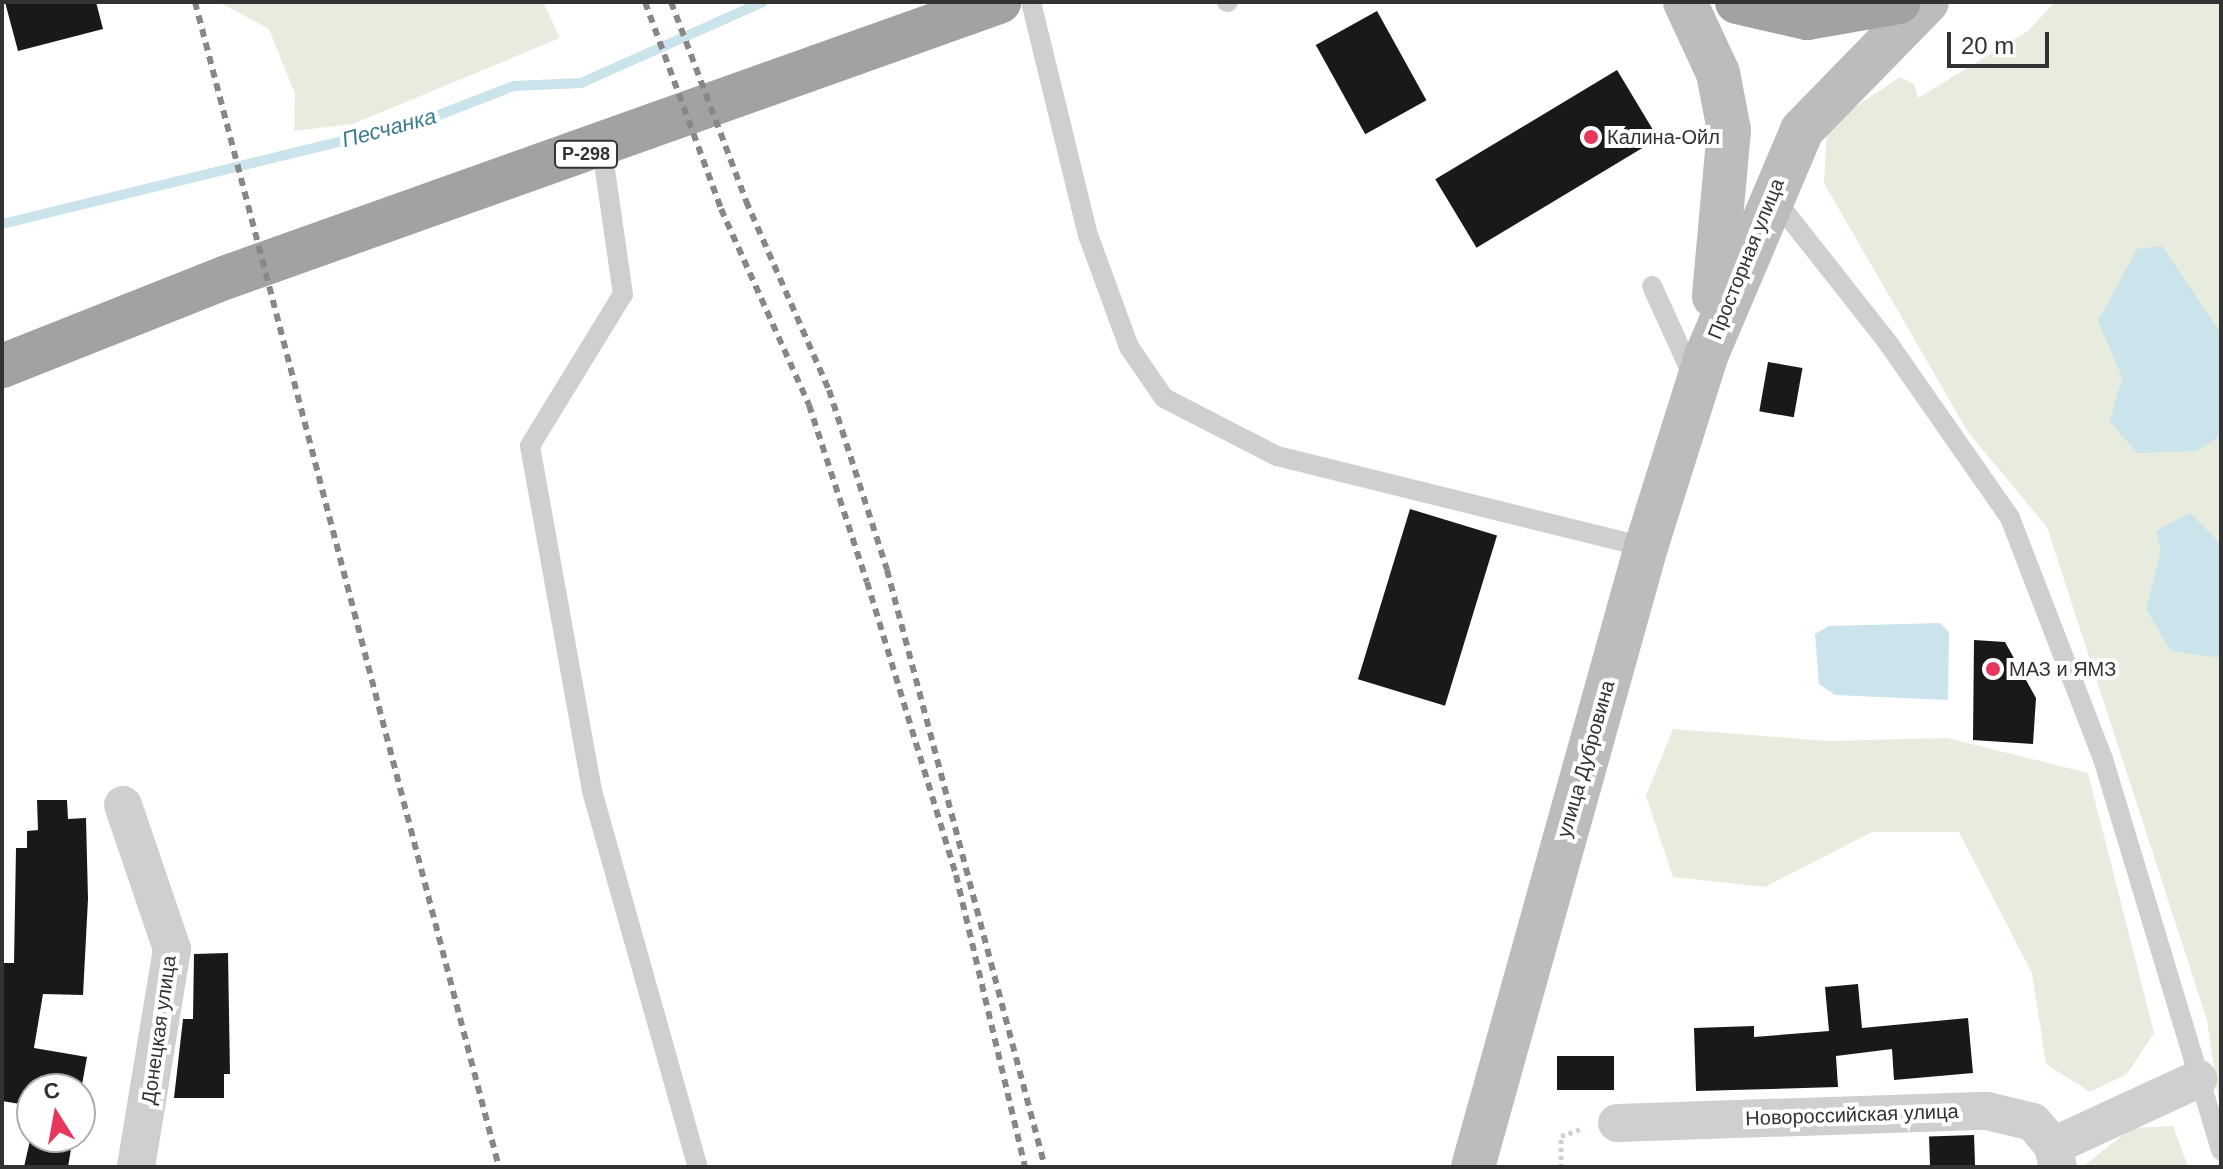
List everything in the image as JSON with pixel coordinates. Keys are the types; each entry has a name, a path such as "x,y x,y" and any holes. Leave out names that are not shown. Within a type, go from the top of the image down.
{"highway":[{"name":"Р-298","path":"2,366 227,277 602,149 999,2"},
{"path":"1737,2 1807,18 1899,2"}],"main road":[{"name":"Просторная улица","path":"1685,2 1718,73 1729,130 1702,369"},
{"name":"Просторная улица","path":"1702,369 1771,194 1823,102 1927,2"},
{"name":"улица Дубровина","path":"1473,1167 1646,547 1702,369"}],"street":[{"name":"Донецкая улица","path":"123,805 172,949 136,1167"},
{"path":"2056,1157 2198,1079"},
{"name":"Новороссийская улица","path":"1617,1123 1987,1111 2033,1122 2056,1157"}],"lane":[{"path":"1031,2 1088,235 1129,347 1164,398 1277,456 1646,547"},
{"path":"602,149 623,294 530,446 592,791 698,1167"},
{"path":"1771,194 1886,340 2010,518 2103,759 2221,1151"},
{"path":"1652,286 1702,369"}],"path":[{"path":"1561,1167 1561,1136 1617,1123"}],"shaded area":[{"path":"219,2 543,2 560,38 353,124 294,131 295,94 269,29"},
{"path":"2055,2 2221,2 2221,1117 2207,1020 2047,527 1968,432 1824,183 1827,126 1900,77 1914,84 1918,98 2028,31"},
{"path":"1673,729 1828,741 1947,738 2088,773 2154,1033 2127,1074 2090,1092 2046,1064 2032,973 1959,832 1872,832 1765,887 1673,877 1646,796"},
{"path":"2173,1126 2188,1167 2082,1167 2132,1128"}],"water":[{"path":"2162,246 2221,333 2220,436 2196,451 2137,453 2110,422 2122,377 2098,321 2137,249"},
{"path":"2190,513 2221,545 2221,658 2171,651 2146,609 2161,550 2156,531"},
{"path":"1940,623 1949,632 1948,700 1835,695 1819,684 1815,634 1829,626"}],"building":[{"path":"5,2 96,2 103,29 18,51"},
{"path":"1377,11 1426,100 1365,134 1316,45"},
{"path":"1617,70 1658,139 1476,248 1435,179"},
{"path":"1768,362 1802,368 1794,417 1759,411"},
{"path":"1410,509 1497,536 1445,706 1358,679"},
{"path":"1974,640 2005,642 2036,698 2033,744 1973,740"},
{"path":"37,800 67,800 68,819 86,818 88,899 83,995 43,994 34,1048 87,1057 84,1073 16,1073 16,1103 2,1101 4,963 14,963 16,848 27,848 27,831 38,830"},
{"path":"228,953 230,1074 224,1074 224,1098 174,1098 183,1019 193,1019 194,954"},
{"path":"1858,984 1862,1028 1968,1018 1973,1073 1894,1080 1892,1049 1836,1056 1838,1087 1696,1091 1694,1028 1754,1026 1754,1037 1829,1031 1825,987"},
{"path":"1557,1056 1614,1056 1614,1090 1557,1090"},
{"path":"1974,1135 1975,1167 1930,1167 1929,1137"},
{"path":"27,1153 70,1153 68,1167 24,1167"}],"waterway":[{"name":"Песчанка","path":"2,224 421,122 514,86 581,83 763,2"}],"railway":[{"path":"195,2 499,1167"},
{"path":"645,2 721,209 809,405 867,582 956,875 1025,1167"},
{"path":"671,2 746,201 829,390 887,570 1045,1167"}],"place":[{"name":"Калина-Ойл","path":"1591,137"},
{"name":"МАЗ и ЯМЗ","path":"1993,669"}]}
